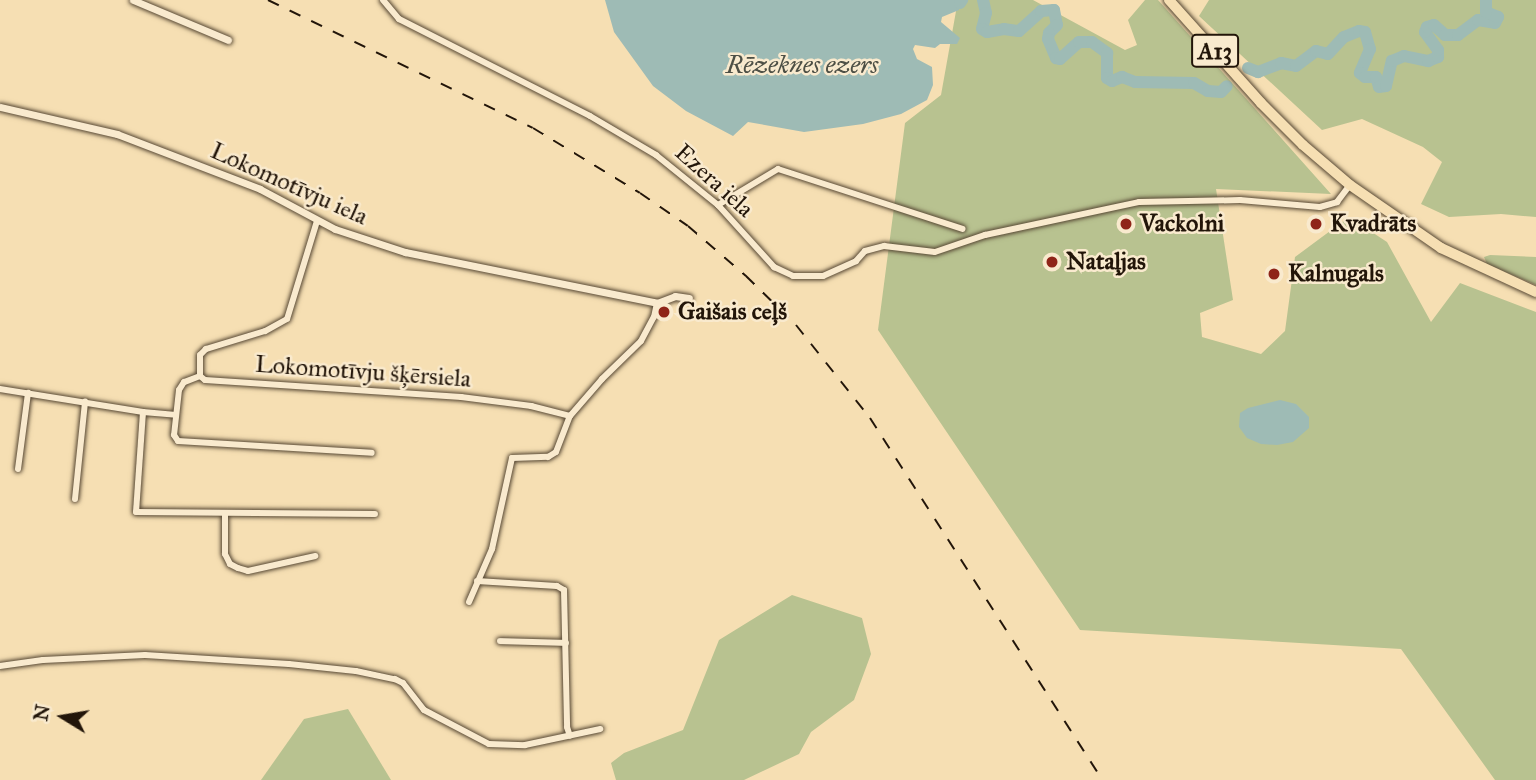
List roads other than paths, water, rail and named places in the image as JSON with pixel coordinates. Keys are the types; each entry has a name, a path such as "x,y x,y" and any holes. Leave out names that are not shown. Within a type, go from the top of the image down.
{"main road":[{"name":"A13","path":"1169,0 1261,103 1303,145 1350,185 1441,248 1536,292"}],"street":[{"path":"133,0 228,40"},
{"name":"Ezera iela","path":"383,0 398,19 628,137 718,205 774,267 793,276 808,278 841,269 865,251 884,246 935,252 985,235 1139,202 1240,200 1320,207 1337,202 1350,185"},
{"name":"Lokomotīvju iela","path":"0,107 117,134 260,189 317,221 405,252 657,303 675,296 689,298"},
{"path":"718,205 778,169 962,229"},
{"name":"Lokomotīvju šķērsiela","path":"200,376 200,355 206,349 265,331 287,319 317,221"},
{"path":"469,602 492,549 510,461 517,456 552,456 559,448 570,416 602,379 641,341 654,317 657,303"},
{"name":"Lokomotīvju šķērsiela","path":"200,376 212,383 337,388 526,405 570,416"},
{"name":"Lokomotīvju šķērsiela","path":"176,415 181,385 200,376"},
{"path":"0,389 176,415 174,435 180,442 372,453"},
{"path":"18,469 28,393"},
{"path":"75,499 85,402"},
{"path":"143,412 136,513 375,514"},
{"path":"225,513 225,554 230,564 238,568 248,571 315,556"},
{"path":"477,581 562,588 567,727 570,736"},
{"path":"500,641 566,643"},
{"path":"0,666 43,660 157,655 356,671 402,683 424,710 489,744 511,747 600,729"}],"water":[{"name":"Rēzeknes ezers","path":"605,0 958,0 959,10 942,17 941,22 960,38 957,44 940,44 935,48 915,45 913,49 917,59 932,67 933,85 927,100 901,114 863,124 804,132 748,122 733,136 686,111 653,86 614,32"},
{"path":"1280,400 1296,404 1309,417 1309,428 1293,442 1277,445 1261,444 1247,438 1239,427 1240,413 1248,408"}],"waterway":[{"path":"983,0 986,13 982,29 987,32 1004,29 1019,31 1041,11 1054,10 1057,25 1049,33 1048,39 1056,58 1060,59 1079,42 1092,42 1107,53 1107,78 1112,81 1122,77 1135,82 1194,83 1208,91 1221,92 1227,86"},
{"path":"1248,68 1258,72 1281,63 1296,66 1316,51 1328,54 1344,37 1359,31 1365,32 1370,49 1360,73 1365,77 1376,77 1379,87 1386,86 1392,61 1404,56 1428,61 1438,57 1438,50 1425,32 1427,27 1434,25 1445,35 1458,35 1478,20 1495,23 1498,17 1486,12 1486,0"}],"railway":[{"path":"268,0 533,128 640,193 688,226 746,276 796,325 870,418 1102,780"}],"place":[{"name":"Vackolni","path":"1126,224"},
{"name":"Kvadrāts","path":"1316,224"},
{"name":"Nataļjas","path":"1052,262"},
{"name":"Kalnugals","path":"1274,274"},
{"name":"Gaišais ceļš","path":"664,312"}]}
